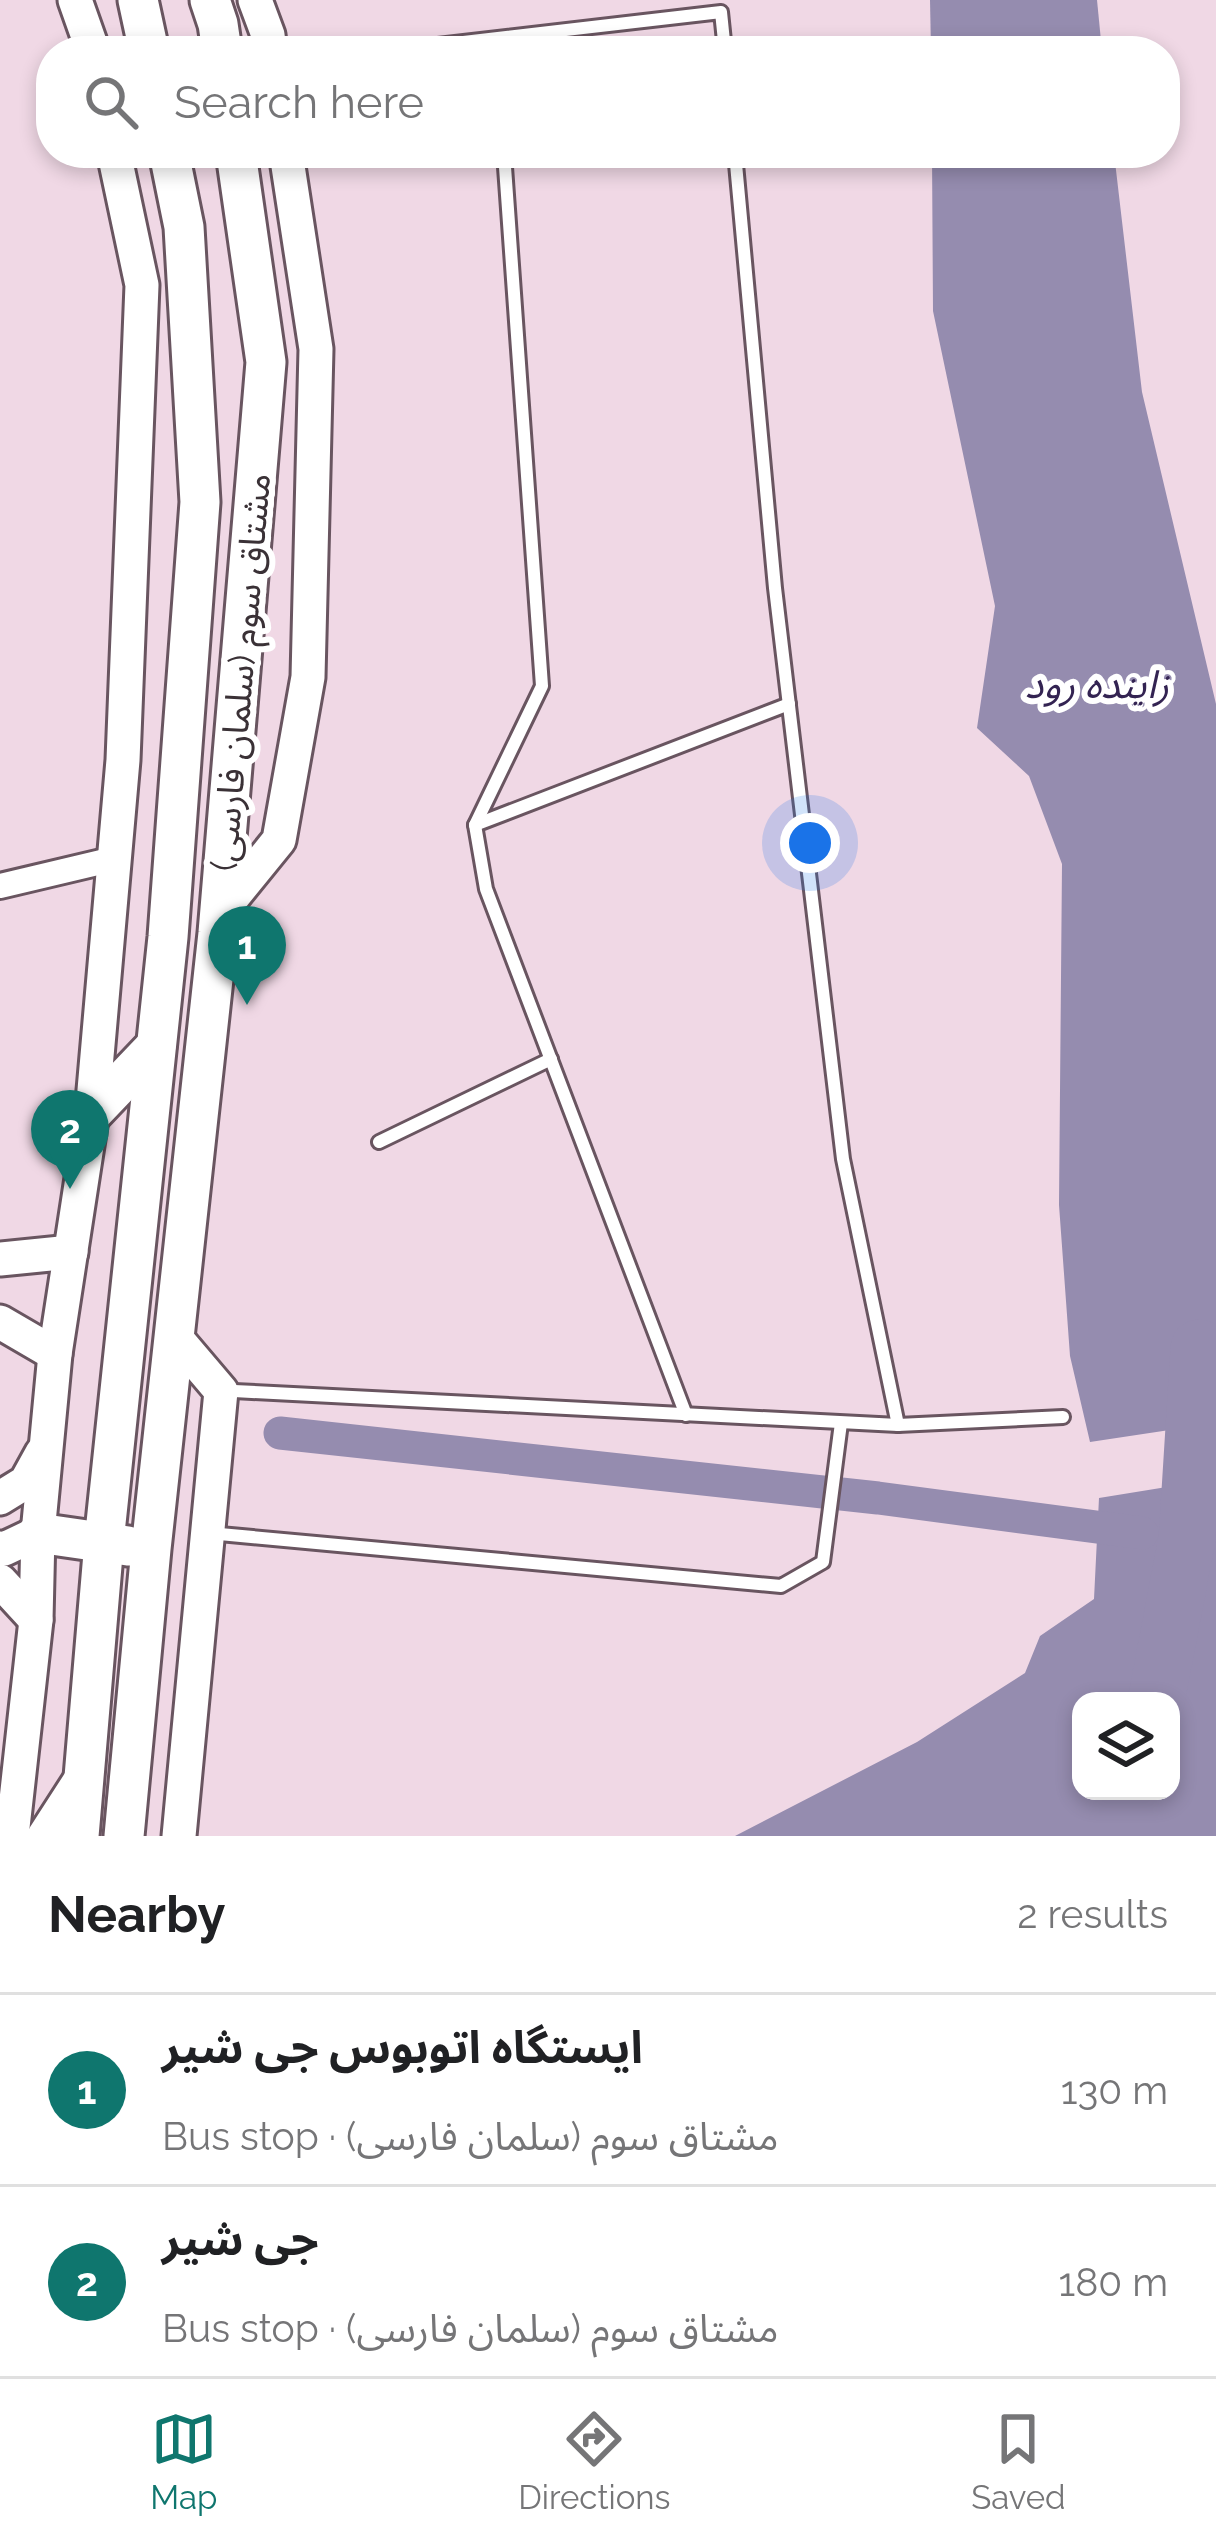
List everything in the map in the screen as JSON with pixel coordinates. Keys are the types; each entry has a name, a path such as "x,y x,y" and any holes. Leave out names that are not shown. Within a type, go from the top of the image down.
{"main road":[{"path":"74,0 87,36"},
{"path":"138,0 145,36"},
{"path":"210,0 220,36"},
{"path":"255,0 268,36"},
{"path":"12,1836 36,1620 38,1533 55,1354 92,1114 123,760 142,285 118,168"},
{"name":"مشتاق سوم (سلمان فارسی)","path":"79,1836 104,1542 167,937 200,502 184,227 172,168"},
{"name":"مشتاق سوم (سلمان فارسی)","path":"124,1836 219,914 266,362 238,168"},
{"path":"219,914 279,840 308,677 316,349 288,168"},
{"path":"92,1114 156,1046"},
{"path":"0,1259 71,1252"},
{"path":"0,1322 55,1354"},
{"path":"176,1338 221,1391 179,1836"},
{"path":"0,1498 26,1482 46,1446"},
{"path":"0,1515 38,1533 151,1549"},
{"path":"0,1548 38,1533"},
{"path":"0,1581 36,1620"},
{"path":"44,1836 84,1774"}],"street":[{"path":"0,886 114,859"}],"lane":[{"path":"558,36 722,12 724,36"},
{"path":"505,168 542,686 475,825 486,889 686,1415"},
{"path":"735,168 775,587 843,1160 898,1425"},
{"path":"475,825 789,704"},
{"path":"380,1142 551,1059"},
{"path":"234,1391 898,1425 1063,1418"},
{"path":"208,1532 782,1586 823,1562 841,1423"}],"water":[{"path":"930,0 1097,0 1101,36 931,36"},
{"name":"زاینده رود","path":"932,168 1116,168 1142,392 1216,704 1216,1423 1090,1442 1070,1356 1059,1205 1062,864 1029,776 977,728 995,606 933,311"},
{"path":"1216,1479 1216,1836 735,1836 917,1742 1025,1673 1040,1636 1094,1599 1099,1498"}],"waterway":[{"name":"زاینده رود","path":"1158,1692 1187,1539 1199,1348"},
{"path":"280,1433 878,1498 1142,1533"}],"place":[{"name":"ایستگاه اتوبوس جی شیر","path":"247,1005"},
{"name":"جی شیر","path":"70,1189"}]}
